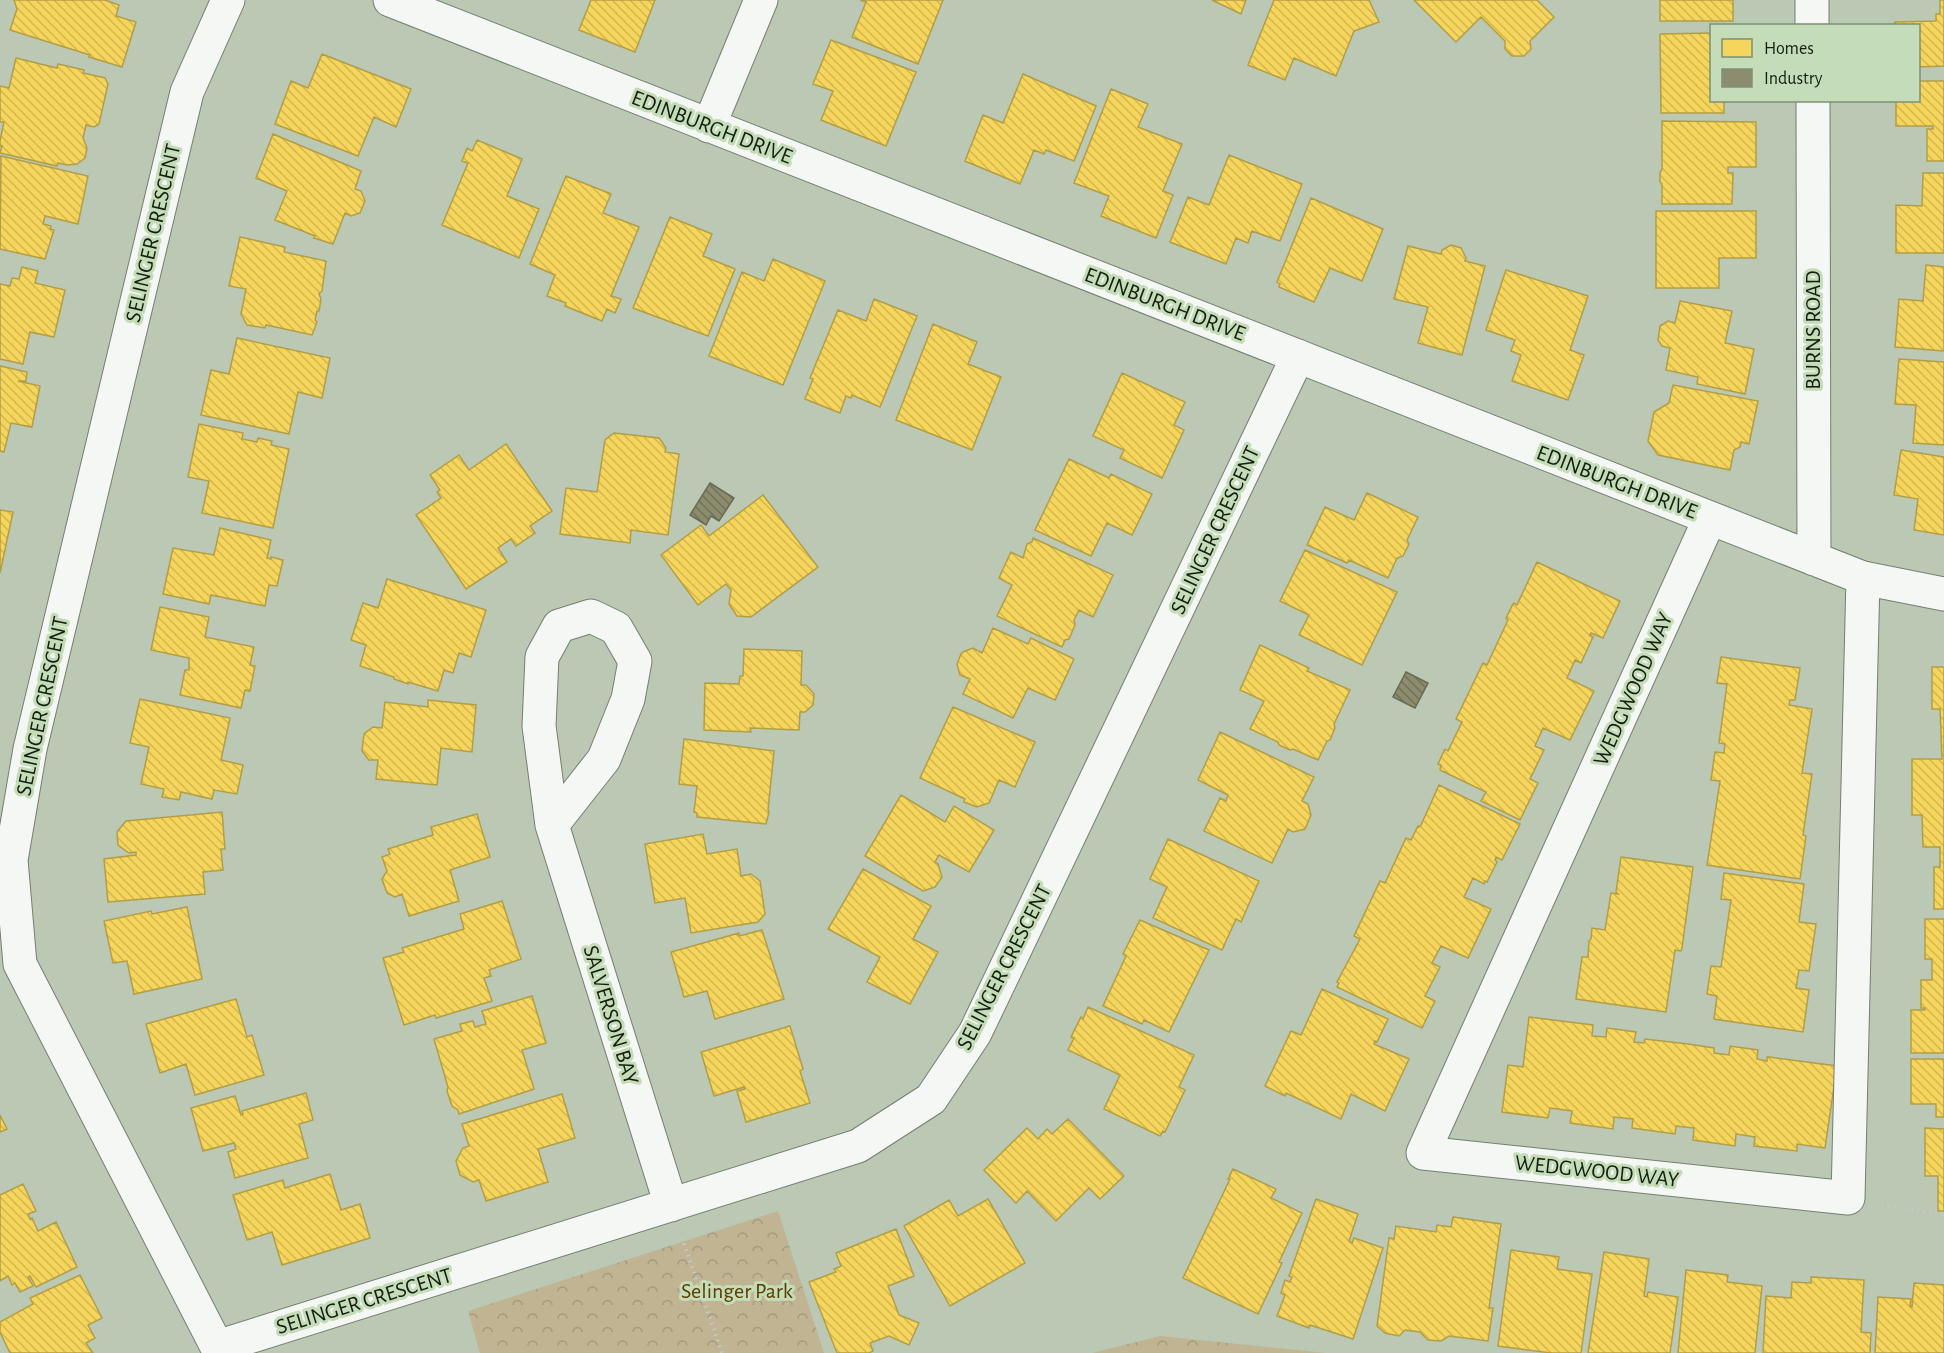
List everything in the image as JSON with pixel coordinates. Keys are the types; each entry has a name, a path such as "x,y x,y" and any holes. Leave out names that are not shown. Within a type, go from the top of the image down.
{"street":[{"name":"SELINGER CRESCENT","path":"228,0 187,92 30,748 11,860 20,964 217,1347 858,1146 931,1099 975,1033 1298,356"},
{"name":"EDINBURGH DRIVE","path":"390,0 1863,578 1944,594"},
{"path":"709,126 761,0"},
{"path":"1812,0 1812,24"},
{"name":"BURNS ROAD","path":"1813,102 1814,559"},
{"name":"WEDGWOOD WAY","path":"1710,518 1423,1153 1848,1198"},
{"path":"1848,1198 1863,578"},
{"name":"SALVERSON BAY","path":"552,825 604,759 630,689 635,661 616,628 591,616 560,626 542,657 539,726 552,825 670,1205"}],"path":[{"path":"1848,1198 1944,1215"},
{"path":"670,1205 722,1353"}],"green space":[{"name":"Selinger Park","path":"778,1211 824,1353 480,1353 468,1311"},
{"path":"1160,1336 1327,1353 1092,1353"}],"building: Homes":[{"path":"14,0 105,0 119,5 116,16 136,22 122,67 10,30 17,9"},
{"path":"591,0 655,0 635,52 579,30"},
{"path":"860,0 943,0 918,64 852,37 866,2"},
{"path":"1212,0 1246,0 1241,14"},
{"path":"1274,0 1369,0 1379,22 1354,31 1336,76 1294,58 1285,80 1248,65"},
{"path":"1414,0 1537,0 1554,17 1530,41 1531,49 1524,56 1512,56 1505,49 1505,41 1481,17 1456,42"},
{"path":"1660,0 1733,0 1733,21 1660,21"},
{"path":"1940,0 1944,0 1944,66 1920,67 1920,24 1895,24 1895,22 1936,21 1936,14 1940,14"},
{"path":"1710,33 1710,102 1724,102 1724,113 1661,113 1660,34"},
{"path":"831,40 916,72 886,146 821,120 833,91 813,84"},
{"path":"322,54 411,89 396,127 374,117 358,156 275,124 291,81 308,88"},
{"path":"16,58 57,68 58,64 105,78 108,84 99,124 94,127 86,125 83,138 87,148 85,158 77,164 58,163 57,166 0,153 4,122 0,122 0,86 9,88"},
{"path":"1023,74 1096,106 1074,161 1046,150 1044,154 1034,150 1020,184 965,161 983,115 1003,123"},
{"path":"1920,81 1944,81 1944,161 1927,161 1927,129 1933,129 1933,126 1896,126 1896,102 1920,102"},
{"path":"1111,89 1148,104 1138,127 1182,144 1163,191 1173,195 1156,238 1101,216 1109,196 1074,183"},
{"path":"1662,121 1756,122 1756,167 1728,167 1728,173 1733,173 1732,204 1662,204 1660,173 1662,169"},
{"path":"273,134 361,171 355,189 361,191 365,201 360,213 351,216 345,213 333,244 275,220 287,191 256,178"},
{"path":"477,140 522,159 507,196 539,209 519,258 442,225 468,163 462,161 467,148 472,151"},
{"path":"1229,155 1302,184 1280,241 1252,231 1248,243 1236,238 1226,264 1170,242 1188,197 1209,205"},
{"path":"1,156 88,176 78,224 45,216 43,224 51,226 50,229 54,230 45,259 0,249"},
{"path":"1923,173 1944,173 1944,253 1896,253 1896,205 1922,206"},
{"path":"566,176 611,194 603,213 639,227 611,296 621,299 615,313 607,309 602,321 547,296 555,275 530,264"},
{"path":"1311,198 1383,229 1362,281 1330,268 1314,302 1279,287 1280,284 1277,282"},
{"path":"1656,211 1756,211 1756,258 1719,258 1719,288 1656,288"},
{"path":"670,217 712,234 703,256 735,269 708,336 633,308"},
{"path":"240,237 285,247 284,252 326,261 322,291 319,294 321,299 319,311 317,311 315,320 317,322 312,335 266,325 265,328 247,325 241,314 246,289 229,286"},
{"path":"1451,245 1461,248 1466,258 1465,261 1485,266 1462,355 1418,343 1428,307 1394,299 1408,246 1441,254 1442,250"},
{"path":"773,259 825,281 783,385 709,356 742,272 764,281"},
{"path":"1926,265 1944,267 1944,351 1895,347 1899,299 1923,301"},
{"path":"22,267 38,271 35,283 65,290 54,337 30,332 23,364 0,359 0,284 10,286 12,278 19,279"},
{"path":"1506,270 1588,296 1570,350 1584,355 1568,400 1512,381 1521,355 1511,351 1515,340 1486,330"},
{"path":"874,299 917,316 880,407 852,395 851,398 846,396 840,413 805,399 813,379 810,378 838,310 866,321"},
{"path":"1680,301 1732,311 1725,343 1754,349 1745,394 1697,384 1698,377 1666,370 1670,348 1662,346 1658,340 1660,326 1668,321 1675,323"},
{"path":"933,324 977,342 968,364 1001,377 972,450 896,420"},
{"path":"237,338 330,358 322,398 298,392 289,434 201,415 211,370 229,374"},
{"path":"1899,359 1944,362 1944,445 1913,443 1916,405 1895,404"},
{"path":"0,366 27,372 26,381 18,381 40,386 32,427 11,423 4,452 0,451"},
{"path":"1122,373 1185,402 1174,425 1184,430 1162,478 1120,458 1124,450 1093,436"},
{"path":"1673,385 1758,401 1749,444 1741,442 1740,447 1734,450 1730,470 1658,455 1648,441 1654,412 1669,403"},
{"path":"199,424 243,433 242,439 257,442 258,438 272,441 271,445 289,449 273,528 202,513 209,481 188,477"},
{"path":"614,433 659,438 666,448 665,452 679,454 668,535 631,530 630,543 560,534 566,488 597,492 605,440"},
{"path":"506,444 552,511 530,526 535,533 516,546 511,539 498,548 507,562 466,589 416,515 441,498 437,492 440,490 430,475 459,455 469,470"},
{"path":"1901,450 1944,457 1944,535 1914,530 1918,499 1894,495"},
{"path":"1069,459 1109,478 1111,474 1152,494 1132,535 1107,523 1091,556 1035,530"},
{"path":"1367,493 1418,517 1407,540 1409,544 1403,556 1397,558 1388,578 1349,560 1347,563 1307,545 1325,507 1354,520"},
{"path":"763,495 818,567 751,617 737,616 729,604 731,590 726,584 698,605 661,555 701,525 709,536"},
{"path":"0,510 13,512 0,573"},
{"path":"220,528 271,540 267,558 283,560 277,586 269,585 265,606 211,595 209,604 163,594 173,548 214,555"},
{"path":"1033,538 1113,575 1093,617 1079,610 1069,639 1065,640 1062,647 997,616 1012,585 999,578 1003,569 1011,552 1023,558 1027,544 1032,542"},
{"path":"1305,550 1397,592 1362,665 1299,635 1309,615 1280,601"},
{"path":"1537,562 1620,601 1603,638 1591,633 1593,637 1581,663 1575,660 1567,678 1594,691 1570,740 1543,728 1535,746 1544,750 1530,779 1538,783 1520,820 1481,801 1486,792 1440,770 1441,765 1438,764 1445,749 1448,751 1462,722 1456,719 1483,663 1487,665 1508,620 1506,618 1514,603 1517,605"},
{"path":"387,579 486,610 471,657 459,653 453,673 444,670 438,691 408,682 408,684 360,666 366,645 351,640 363,603 378,608"},
{"path":"160,607 209,617 205,637 254,647 250,665 255,666 250,691 245,690 241,708 180,695 185,670 189,670 189,658 151,650"},
{"path":"993,628 1028,644 1031,638 1074,659 1055,700 1028,688 1013,718 963,694 970,679 960,675 957,664 961,654 973,648 982,653"},
{"path":"1260,645 1309,668 1307,671 1350,690 1334,724 1335,728 1330,740 1327,741 1318,760 1279,745 1278,742 1250,729 1264,701 1240,690"},
{"path":"744,649 802,651 801,685 806,685 814,694 813,705 805,712 800,712 799,730 750,728 751,732 704,730 705,683 739,684 740,676 743,676"},
{"path":"1721,657 1800,668 1795,700 1790,700 1789,705 1812,709 1802,773 1812,774 1803,835 1806,836 1800,879 1707,865 1720,781 1711,780 1715,752 1724,753 1725,744 1719,743 1727,684 1717,683"},
{"path":"1932,667 1944,667 1944,909 1934,909 1934,867 1940,867 1940,847 1923,847 1922,815 1912,815 1912,759 1942,759 1940,709 1932,709"},
{"path":"140,699 230,718 221,760 243,765 237,794 214,790 212,799 181,792 179,800 162,797 164,789 141,784 149,747 130,743"},
{"path":"428,700 476,705 472,752 441,748 437,785 376,779 378,760 369,760 362,751 364,734 373,727 382,728 385,702 428,707"},
{"path":"953,707 1035,742 1015,787 999,780 989,803 977,807 920,778"},
{"path":"1220,732 1314,777 1302,801 1308,804 1311,815 1305,829 1293,832 1288,829 1272,863 1204,831 1220,798 1226,801 1228,795 1198,780"},
{"path":"684,739 774,751 766,824 697,817 697,813 694,812 697,786 679,784"},
{"path":"1439,785 1520,824 1502,860 1496,857 1497,862 1487,882 1485,881 1484,884 1473,878 1464,897 1491,909 1468,958 1441,946 1432,963 1440,967 1425,996 1435,1001 1422,1028 1337,987 1339,983 1337,982 1360,939 1354,936 1380,881 1385,883 1406,838 1411,840 1418,826 1421,825"},
{"path":"901,795 945,822 954,806 994,830 969,872 939,855 935,862 938,864 942,877 935,887 923,891 865,856"},
{"path":"222,812 225,849 221,849 223,870 203,872 205,894 108,902 104,859 136,855 136,852 129,853 118,845 117,832 126,821"},
{"path":"477,814 490,857 450,870 459,901 409,916 402,894 395,897 387,893 382,879 387,871 382,857 390,854 388,849 433,835 431,827"},
{"path":"703,834 707,854 737,849 741,876 751,874 760,881 765,914 758,922 691,933 685,898 655,903 645,844"},
{"path":"1168,839 1259,881 1241,922 1236,919 1222,950 1153,918 1167,887 1150,879"},
{"path":"1621,857 1693,867 1682,948 1681,951 1675,950 1666,1012 1576,999 1582,957 1588,957 1592,928 1605,930 1611,893 1618,894 1616,892"},
{"path":"863,869 931,906 913,939 938,952 910,1004 867,982 880,957 828,929"},
{"path":"1724,873 1804,884 1799,922 1816,924 1809,971 1799,970 1796,988 1809,990 1803,1032 1714,1019 1717,996 1707,994 1711,966 1721,967 1731,900 1721,899"},
{"path":"502,901 521,959 489,970 491,976 484,978 492,1001 404,1025 383,958 404,952 402,948 464,929 460,914"},
{"path":"187,907 202,979 134,994 127,961 113,963 104,921 151,911 152,914"},
{"path":"1925,919 1944,919 1944,1053 1911,1053 1911,1010 1925,1010 1921,1008 1921,980 1932,980 1932,959 1925,959"},
{"path":"1140,920 1209,950 1169,1032 1144,1020 1142,1024 1103,1006 1126,956 1123,954"},
{"path":"762,930 784,999 715,1019 707,991 684,997 671,952 739,933 739,936"},
{"path":"1322,989 1388,1019 1374,1044 1409,1059 1385,1111 1351,1094 1341,1119 1286,1093 1285,1096 1265,1086 1291,1031 1301,1035"},
{"path":"532,996 546,1043 522,1050 534,1089 459,1114 458,1110 452,1106 447,1091 448,1087 434,1039 462,1031 460,1024 473,1021 475,1027 486,1024 482,1011"},
{"path":"236,999 247,1037 252,1035 264,1075 195,1095 186,1064 160,1073 146,1024"},
{"path":"1088,1007 1194,1055 1179,1087 1185,1090 1165,1132 1163,1131 1160,1136 1104,1109 1120,1075 1068,1050 1074,1038 1071,1037"},
{"path":"1529,1017 1593,1025 1592,1036 1606,1037 1607,1028 1636,1032 1634,1042 1644,1043 1645,1039 1688,1044 1714,1048 1714,1053 1729,1055 1730,1046 1758,1050 1757,1059 1767,1061 1769,1057 1837,1066 1825,1148 1797,1144 1797,1151 1754,1146 1755,1137 1736,1134 1735,1146 1693,1140 1694,1128 1676,1126 1675,1134 1632,1128 1633,1119 1614,1117 1613,1129 1570,1123 1572,1111 1550,1108 1548,1118 1502,1112 1508,1065 1523,1067"},
{"path":"790,1026 810,1103 746,1122 737,1091 745,1089 744,1087 714,1096 701,1052"},
{"path":"1911,1059 1944,1059 1944,1117 1936,1117 1936,1104 1911,1104"},
{"path":"306,1093 313,1120 299,1124 308,1158 235,1178 228,1152 236,1149 234,1143 203,1151 191,1108 235,1096 241,1115 242,1111"},
{"path":"562,1094 575,1138 538,1149 548,1182 486,1201 479,1180 473,1182 460,1175 456,1161 463,1148 469,1146 462,1124"},
{"path":"0,1115 7,1129 0,1132"},
{"path":"1068,1119 1124,1176 1100,1199 1089,1188 1056,1221 1027,1191 1016,1203 984,1170 1027,1128 1038,1139 1047,1129 1052,1134"},
{"path":"1925,1128 1944,1129 1944,1211 1938,1211 1938,1176 1925,1176"},
{"path":"1233,1169 1276,1189 1271,1198 1302,1213 1258,1314 1183,1278"},
{"path":"330,1174 341,1210 360,1204 370,1238 282,1265 272,1232 247,1240 233,1195 283,1180 285,1188"},
{"path":"23,1184 36,1211 28,1214 30,1219 32,1218 38,1231 56,1222 77,1267 36,1287 30,1276 28,1277 33,1286 20,1292 15,1283 12,1285 8,1276 0,1281 0,1195"},
{"path":"988,1199 1025,1263 950,1306 904,1226 949,1200 958,1216"},
{"path":"1316,1199 1358,1214 1349,1241 1352,1243 1354,1238 1383,1248 1353,1339 1310,1325 1309,1328 1277,1316 1285,1295 1281,1293 1285,1280 1290,1282 1292,1277 1289,1276"},
{"path":"1453,1217 1501,1224 1489,1308 1493,1308 1488,1341 1449,1336 1441,1341 1428,1340 1420,1332 1405,1330 1399,1336 1385,1333 1377,1326 1389,1238 1394,1239 1396,1226 1436,1232 1437,1225 1451,1227"},
{"path":"896,1229 914,1276 888,1286 899,1315 919,1323 909,1345 889,1336 870,1343 873,1351 869,1353 837,1353 809,1282 836,1272 834,1269 841,1266 836,1253"},
{"path":"1511,1250 1559,1257 1557,1269 1592,1274 1581,1353 1551,1353 1498,1346"},
{"path":"1604,1252 1649,1259 1644,1296 1647,1297 1648,1292 1678,1297 1670,1353 1588,1353"},
{"path":"1686,1270 1728,1275 1727,1282 1762,1286 1755,1353 1678,1353"},
{"path":"80,1275 102,1318 88,1325 95,1338 86,1343 93,1353 10,1353 0,1332 0,1322 33,1304 30,1298"},
{"path":"1811,1277 1864,1280 1861,1332 1871,1333 1870,1353 1763,1353 1766,1296 1791,1298 1792,1282 1811,1283"},
{"path":"1914,1283 1944,1285 1944,1353 1875,1353 1878,1297 1911,1299 1910,1306 1912,1307"}],"building: Industry":[{"path":"710,483 734,498 719,521 711,516 706,525 690,515"},
{"path":"1406,672 1428,683 1415,708 1393,697"}]}
